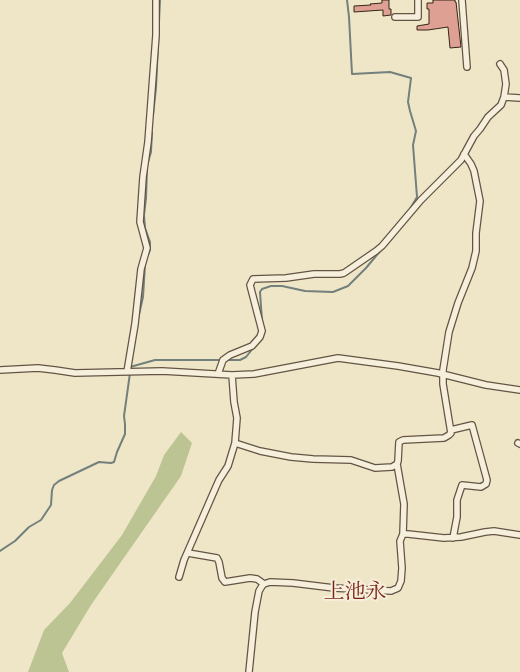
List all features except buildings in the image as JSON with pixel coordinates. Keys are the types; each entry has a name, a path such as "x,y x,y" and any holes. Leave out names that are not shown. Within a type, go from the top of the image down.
{"street":[{"path":"127,372 141,269 147,248 140,222 156,35 156,0"},
{"path":"395,17 418,17 418,0"},
{"path":"462,0 467,67"},
{"path":"218,374 223,360 252,346 260,337 262,331 250,286 253,279 344,273 382,246 421,200 461,160 474,136 488,117 501,105 506,84 504,70 500,64"},
{"path":"504,97 520,98"},
{"path":"249,672 255,612 259,591 264,584 270,582 293,583 385,591 395,590 400,585 402,574 400,541 403,534 404,504 397,464 398,444 401,441 444,438 450,435 451,430 443,374 449,332 472,268 476,251 480,201 474,171 464,154"},
{"path":"0,370 38,368 82,374 162,371 232,375 254,374 338,358 398,366 443,374 486,385 520,390"},
{"path":"179,577 215,489 228,466 235,443 237,418 232,375"},
{"path":"451,430 472,424 487,480 486,484 481,487 462,486 457,500 457,517 453,538"},
{"path":"235,443 260,451 291,457 351,460 375,468 392,467 397,464"},
{"path":"403,534 438,538 461,538 485,532 520,535"},
{"path":"188,553 216,558 225,582 250,578 257,579 264,584"}],"green space":[{"path":"181,432 192,443 181,476 91,605 62,653 69,672 28,672 44,630 70,603 122,535 156,476 164,455"}],"waterway":[{"path":"153,115 160,0"},
{"path":"347,0 352,74 390,72 411,78 408,102 416,131 413,145 417,197 410,209"},
{"path":"148,162 151,152 152,132"},
{"path":"147,169 144,215 145,228 150,242 148,255"},
{"path":"262,321 260,292 262,289 271,286 282,286 305,291 333,292 348,286 381,250"},
{"path":"138,319 143,297 145,265"},
{"path":"227,360 240,360 246,357 254,347"},
{"path":"130,367 155,360 222,360"},
{"path":"0,551 15,541 29,527 41,520 51,505 54,485 59,481 99,462 114,462 125,434 124,416 130,373"}],"district":[{"name":"上池永","path":"355,593"}]}
